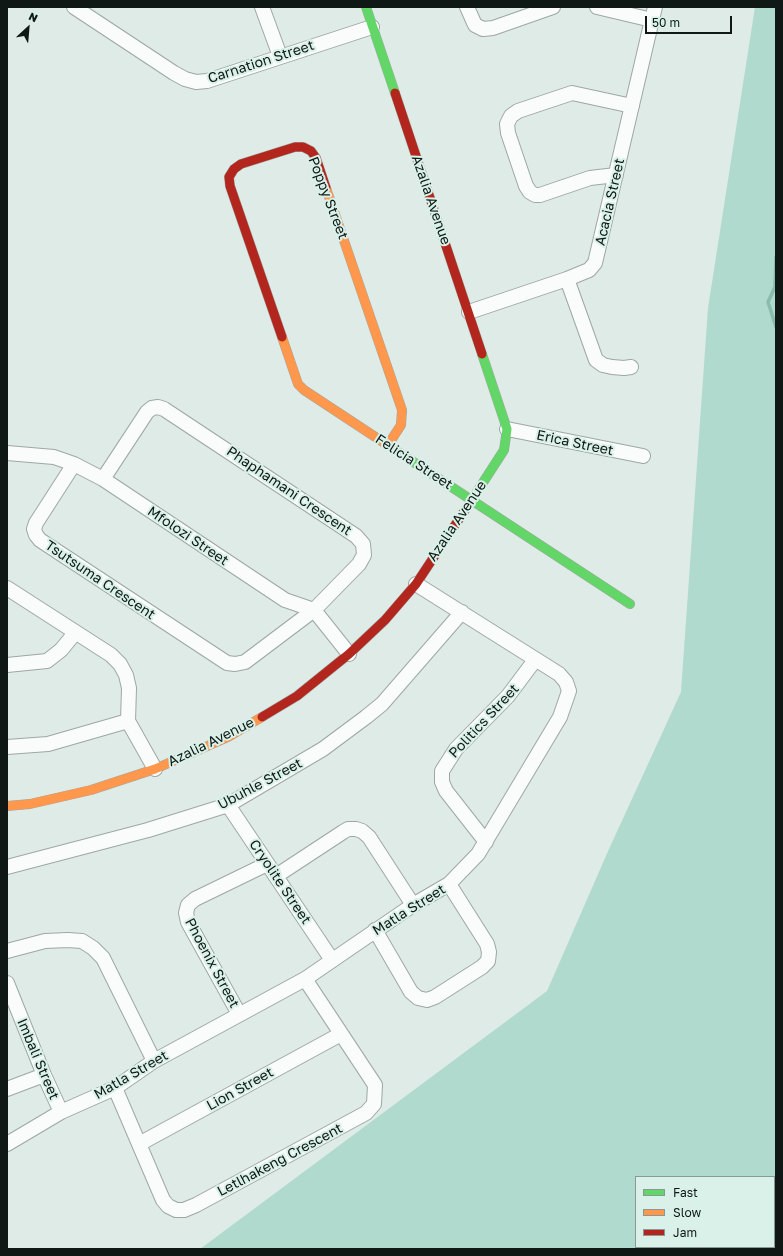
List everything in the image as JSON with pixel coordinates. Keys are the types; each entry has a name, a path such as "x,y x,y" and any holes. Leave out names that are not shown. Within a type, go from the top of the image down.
{"street":[{"name":"Carnation Street","path":"74,7 185,79 196,82 207,81 372,27"},
{"path":"262,7 280,56"},
{"name":"Azalia Avenue","path":"7,806 30,804 91,790 155,769 228,737 297,696 349,654 384,620 416,584 504,450 507,429 366,7"},
{"path":"467,7 475,25 484,29 492,28 553,7"},
{"path":"597,7 653,14"},
{"name":"Acacia Street","path":"468,312 567,279 589,270 595,263 653,14"},
{"path":"616,175 590,178 540,195 534,195 526,186 508,133 507,124 511,116 518,111 572,93 632,106"},
{"name":"Poppy Street","path":"298,384 230,186 230,177 234,169 241,164 295,147 304,147 311,151 316,158 402,410 401,425 388,445"},
{"path":"567,279 596,360 603,365 612,367 624,368 630,366"},
{"name":"Felicia Street","path":"298,384 630,604"},
{"name":"Phaphamani Crescent","path":"103,479 147,412 152,408 158,407 164,409 356,536 363,544 364,555 359,564 314,610 245,662 235,664"},
{"name":"Erica Street","path":"507,429 642,456"},
{"name":"Mfolozi Street","path":"7,453 44,456 74,464 103,479 285,600 314,610"},
{"name":"Tsutsuma Crescent","path":"74,464 36,523 34,529 40,540 217,658 227,663 235,664"},
{"name":"Matla Street","path":"7,1144 61,1112 115,1088 154,1061 305,979 375,930 449,884 478,854 560,717 569,691 566,682 559,674 416,584"},
{"path":"7,588 111,655 120,664 126,674 129,688 128,721 155,769"},
{"path":"314,610 349,654"},
{"name":"Ubuhle Street","path":"7,867 148,830 228,805 323,749 382,704 462,612"},
{"path":"7,665 47,660 60,650 75,633"},
{"name":"Politics Street","path":"486,842 446,791 442,782 442,771 456,749 508,696 535,660"},
{"path":"7,747 48,744 128,721"},
{"name":"Cryolite Street","path":"228,805 332,960"},
{"path":"276,876 348,829 356,829 362,831 369,837 413,905"},
{"name":"Phoenix Street","path":"239,1014 188,922 186,914 188,905 195,899 267,864"},
{"path":"375,930 411,992 418,998 427,1000 436,997 482,967 488,961 490,952 487,944 449,884"},
{"path":"7,951 45,941 68,940 82,942 92,948 103,958 154,1061"},
{"name":"Letlhakeng Crescent","path":"115,1088 163,1200 168,1206 176,1210 184,1210 196,1205 366,1113 374,1104 375,1085 305,979"},
{"name":"Imbali Street","path":"7,983 44,1075 61,1112"},
{"name":"Lion Street","path":"139,1144 340,1034"},
{"path":"7,1089 44,1075"}],"green space":[{"path":"755,7 776,7 776,1249 200,1249 547,991 609,849 681,692 708,308"}],"waterway":[{"path":"776,257 775,287 768,302 776,327"}],"traffic: fast":[{"path":"366,7 395,93"},
{"path":"473,498 504,450 507,429 482,354"},
{"path":"386,444 630,604"}],"traffic: slow":[{"path":"326,188 402,410 401,425 388,445"},
{"path":"282,337 298,384 304,390 386,444"},
{"path":"7,806 30,804 91,790 155,769 228,737 262,717"}],"traffic: jam":[{"path":"395,93 482,354"},
{"path":"282,337 230,186 229,177 234,169 241,164 295,147 303,147 311,151 316,158 326,188"},
{"path":"262,717 297,696 349,654 385,620 416,584 473,498"}]}
